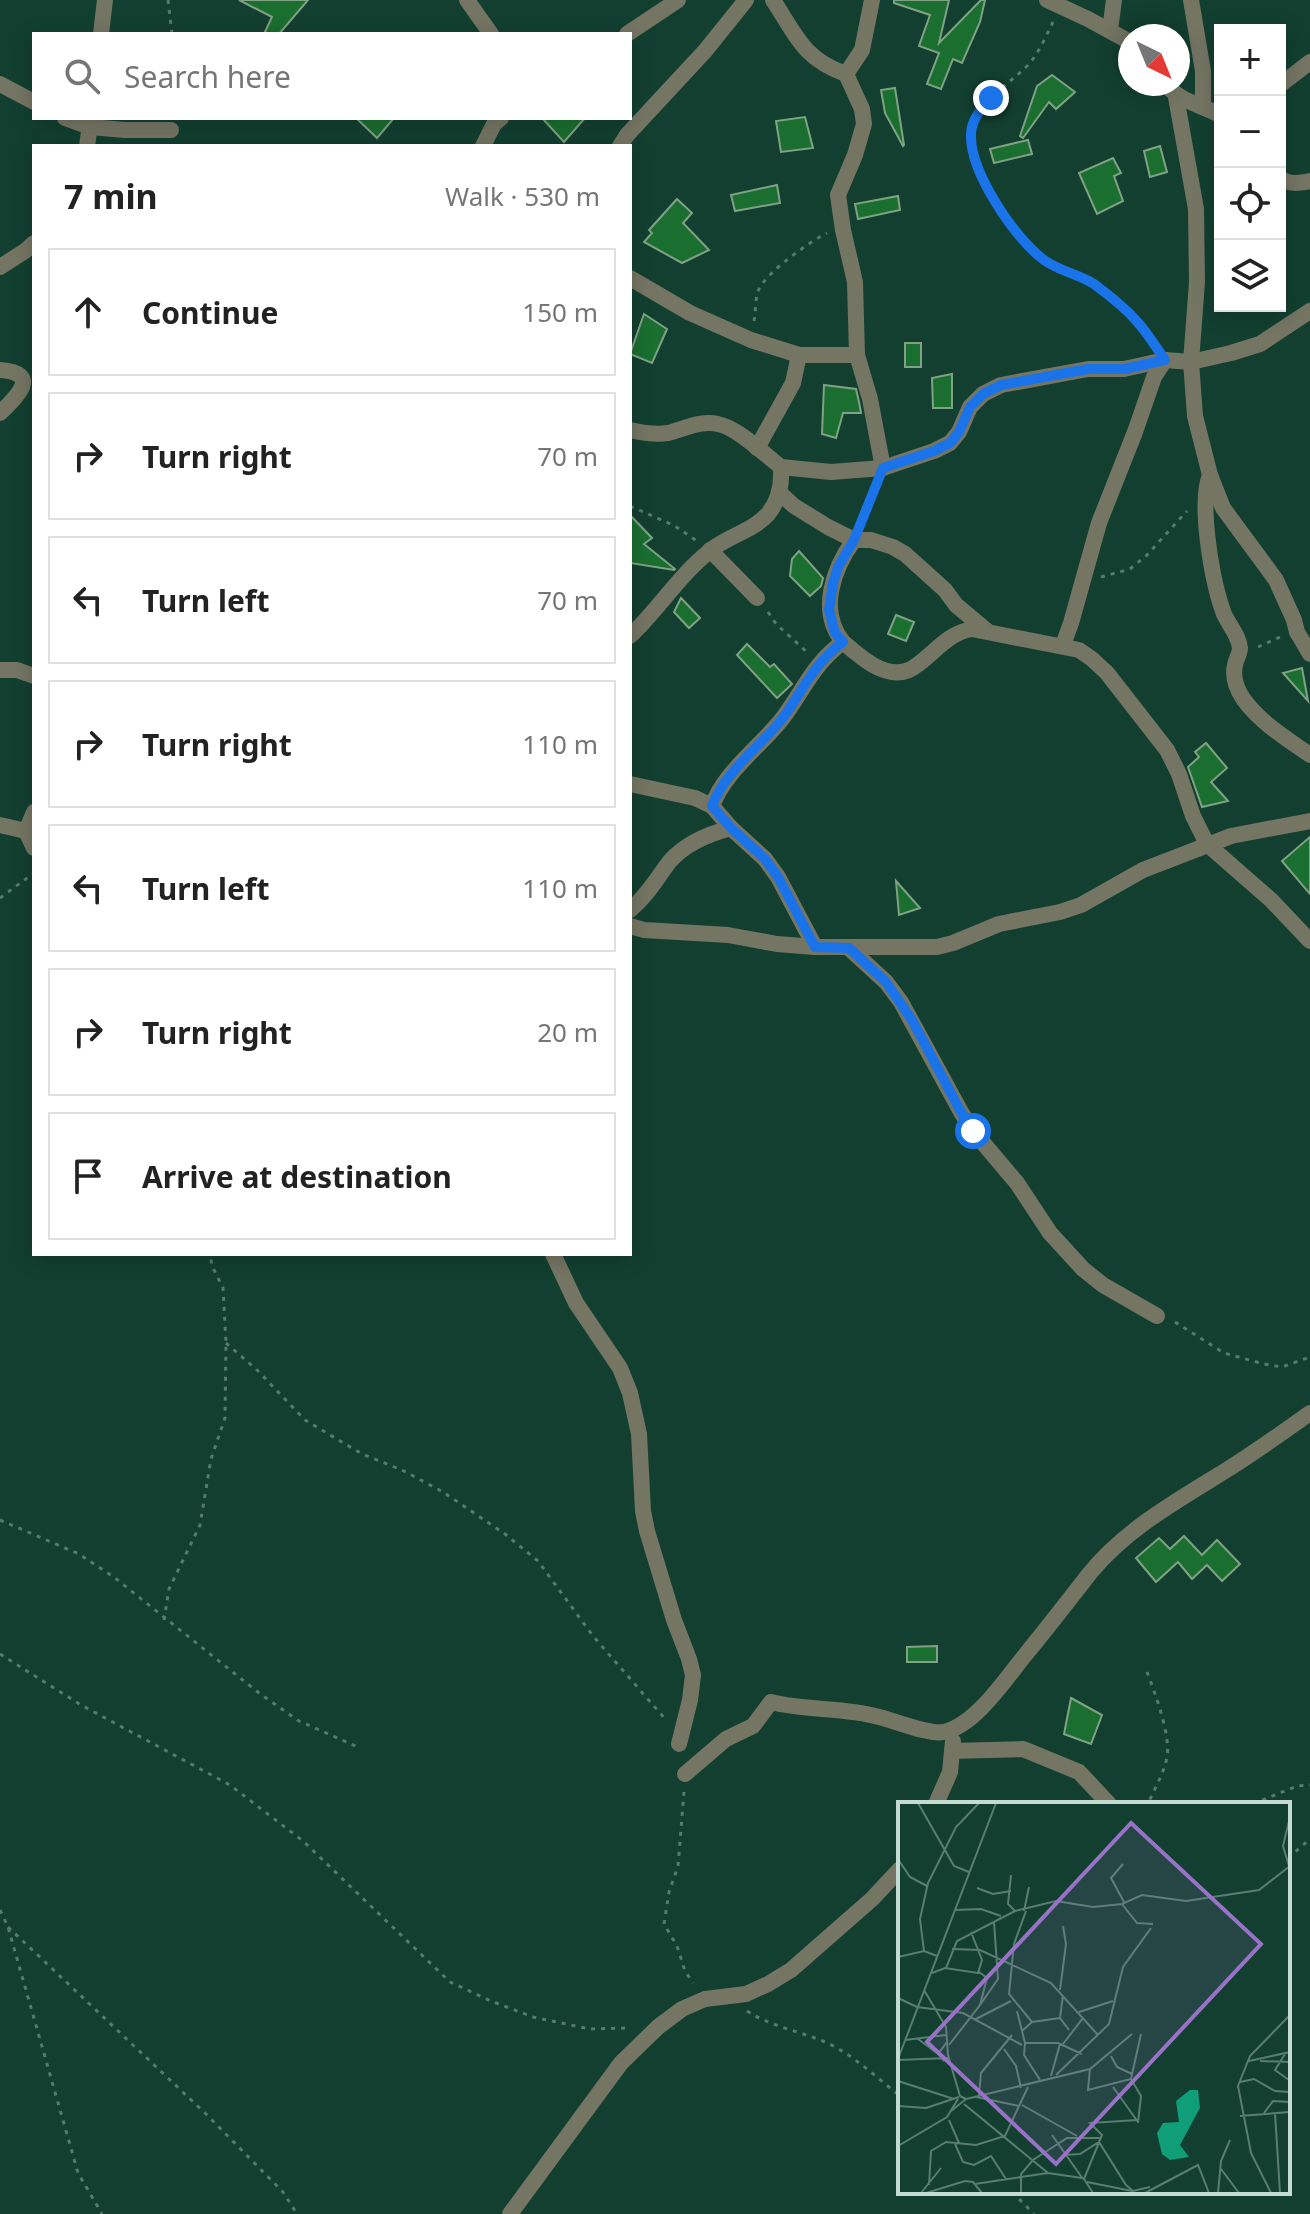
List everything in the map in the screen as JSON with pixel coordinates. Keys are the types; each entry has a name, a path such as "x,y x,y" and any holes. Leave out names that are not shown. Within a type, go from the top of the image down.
{"street":[{"path":"101,32 105,0"},
{"path":"467,0 490,32"},
{"path":"630,32 678,0"},
{"path":"621,144 746,0"},
{"path":"773,0 806,49 827,67 846,74 862,109 864,124 838,195 855,282 857,355 870,399 883,468"},
{"path":"846,74 862,50 872,0"},
{"path":"1110,30 1114,0"},
{"path":"1191,0 1203,71 1203,106"},
{"path":"1055,4 1118,35"},
{"path":"1286,80 1310,62"},
{"path":"0,84 32,101"},
{"path":"1171,96 1196,209 1197,282 1191,362 1195,416 1210,475 1223,508 1276,580 1297,632 1310,654"},
{"path":"1182,96 1214,112"},
{"path":"483,144 496,120"},
{"path":"87,144 91,123 125,130 171,130"},
{"path":"1286,181 1297,184 1310,181"},
{"path":"0,267 31,249"},
{"path":"632,279 690,313 751,340 799,355 857,355"},
{"path":"632,430 647,434 666,433 699,424 720,424 781,467 831,472 883,468 950,443 959,432 970,407 983,394 1001,385 1088,369 1124,369 1165,360 1191,362 1231,353 1260,344 1310,311"},
{"path":"757,448 793,383 799,355"},
{"path":"1063,645 1099,523 1154,377 1165,360"},
{"path":"0,370 14,371 24,383 21,392 0,413"},
{"path":"632,634 710,550 759,522 775,504 781,467"},
{"path":"1210,475 1206,486 1206,526 1224,614 1238,639 1240,652 1234,679 1245,701 1276,731 1310,755"},
{"path":"779,492 794,506 854,540 871,540 905,554 987,631"},
{"path":"854,540 838,567 830,598 831,620 835,633 843,642 859,656 883,669 906,671 957,633 972,629 1079,650 1107,673 1167,750 1207,844 1257,887 1310,941"},
{"path":"710,550 757,598"},
{"path":"712,806 722,785 784,717 818,664 843,642"},
{"path":"0,670 17,670 32,675"},
{"path":"632,784 695,798 712,806 765,859 778,877 815,947"},
{"path":"32,817 26,831 32,844"},
{"path":"633,931 728,935 815,947 937,947 999,924 1081,905 1143,870 1207,844 1254,830 1310,821"},
{"path":"0,825 26,831"},
{"path":"632,908 682,849 706,836 731,828"},
{"path":"849,948 886,982 901,1002 973,1131 1017,1183 1050,1233 1083,1269 1103,1285 1157,1316"},
{"path":"554,1256 576,1303 620,1368 630,1393 639,1434 647,1531 693,1675 679,1744"},
{"path":"685,1774 726,1739 753,1726 771,1702 808,1709 845,1710 942,1733 954,1727 984,1704 1116,1546 1178,1500 1310,1413"},
{"path":"937,1802 950,1772 954,1727"},
{"path":"952,1751 1023,1749 1079,1772 1107,1802"},
{"path":"510,2214 621,2063 658,2027 682,2009 705,1999 746,1994 791,1970 872,1899 898,1871"}],"path":[{"path":"168,0 172,32"},
{"path":"1055,4 1033,59 974,118 971,136 976,162 983,181 1026,246 1045,261 1092,283 1117,302 1140,322 1165,360"},
{"path":"751,340 759,289 775,271 814,239 835,229 843,230"},
{"path":"854,540 883,468"},
{"path":"1081,583 1130,569 1186,512 1205,505"},
{"path":"632,507 675,526 710,550"},
{"path":"757,598 776,624 818,664"},
{"path":"1240,652 1249,652 1292,631 1297,632"},
{"path":"0,898 32,874"},
{"path":"164,1620 169,1589 200,1525 211,1459 225,1418 223,1288 210,1256"},
{"path":"1157,1316 1178,1323 1224,1353 1238,1357 1282,1367 1310,1357"},
{"path":"226,1343 305,1420 362,1454 402,1470 443,1492 505,1534 538,1561 593,1636 664,1716 679,1744"},
{"path":"0,1520 79,1554 115,1578 164,1620 299,1721 360,1748"},
{"path":"0,1654 81,1705 230,1785 303,1841 450,1982 533,2017 590,2029 658,2027"},
{"path":"1147,1672 1168,1749 1167,1760 1149,1802"},
{"path":"685,1774 678,1866 669,1892 664,1924 677,1946 685,1971 705,1999"},
{"path":"1258,1802 1297,1786 1310,1785"},
{"path":"1290,1856 1310,1839"},
{"path":"0,1910 8,1927 78,2173 102,2214"},
{"path":"8,1927 206,2114 283,2192 297,2214"},
{"path":"727,1997 753,2015 827,2043 863,2066 898,2094"},
{"path":"892,2089 898,2089"},
{"path":"1014,2194 1034,2214"}],"building":[{"path":"239,0 308,0 281,32 265,32 272,17"},
{"path":"894,0 949,0 939,43 981,0 985,0 980,22 962,63 953,59 941,89 927,84 939,53 919,46 930,15 894,3"},
{"path":"1052,75 1075,92 1056,109 1049,102 1023,138 1020,136 1037,86"},
{"path":"895,88 903,146 885,113 881,90"},
{"path":"805,117 813,148 781,152 776,121"},
{"path":"358,120 392,120 377,138"},
{"path":"544,120 583,120 564,142"},
{"path":"1028,140 1032,154 994,163 990,149"},
{"path":"1160,146 1167,172 1150,177 1144,151"},
{"path":"1113,158 1121,173 1114,176 1123,201 1097,214 1079,173"},
{"path":"777,185 780,203 735,211 731,195"},
{"path":"898,196 900,210 858,219 855,204"},
{"path":"677,199 692,213 683,223 709,250 682,263 644,242 652,233 649,230"},
{"path":"644,314 667,329 652,363 632,355"},
{"path":"905,343 921,343 921,367 905,367"},
{"path":"952,374 952,408 933,408 932,378"},
{"path":"824,385 856,389 859,402 861,413 843,413 836,438 822,434"},
{"path":"632,517 652,538 644,544 674,570 632,563"},
{"path":"799,551 823,578 821,586 810,596 790,576 792,559"},
{"path":"681,598 700,618 689,628 674,612"},
{"path":"896,615 914,622 906,641 888,634"},
{"path":"747,644 770,667 774,664 792,684 777,698 737,655"},
{"path":"1302,668 1308,701 1283,673"},
{"path":"1206,743 1227,768 1211,782 1228,801 1202,807 1188,767 1199,757 1195,752"},
{"path":"1310,837 1310,894 1282,861"},
{"path":"896,881 920,908 899,915"},
{"path":"1184,1536 1202,1555 1217,1540 1240,1564 1222,1581 1207,1565 1192,1579 1178,1562 1156,1582 1136,1558 1159,1538 1170,1549"},
{"path":"937,1646 937,1662 907,1662 907,1647"},
{"path":"1071,1698 1102,1715 1091,1744 1064,1734"}],"route":[{"path":"973,1131 912,1020 886,982 849,948 815,947 778,877 765,859 712,806 722,785 784,717 818,664 843,642 835,633 829,610 833,583 883,468 950,443 959,432 970,407 983,394 1001,385 1088,369 1124,369 1165,360 1140,322 1092,283 1045,261 1026,246 1004,213 983,181 971,136 974,118 991,98"}]}
